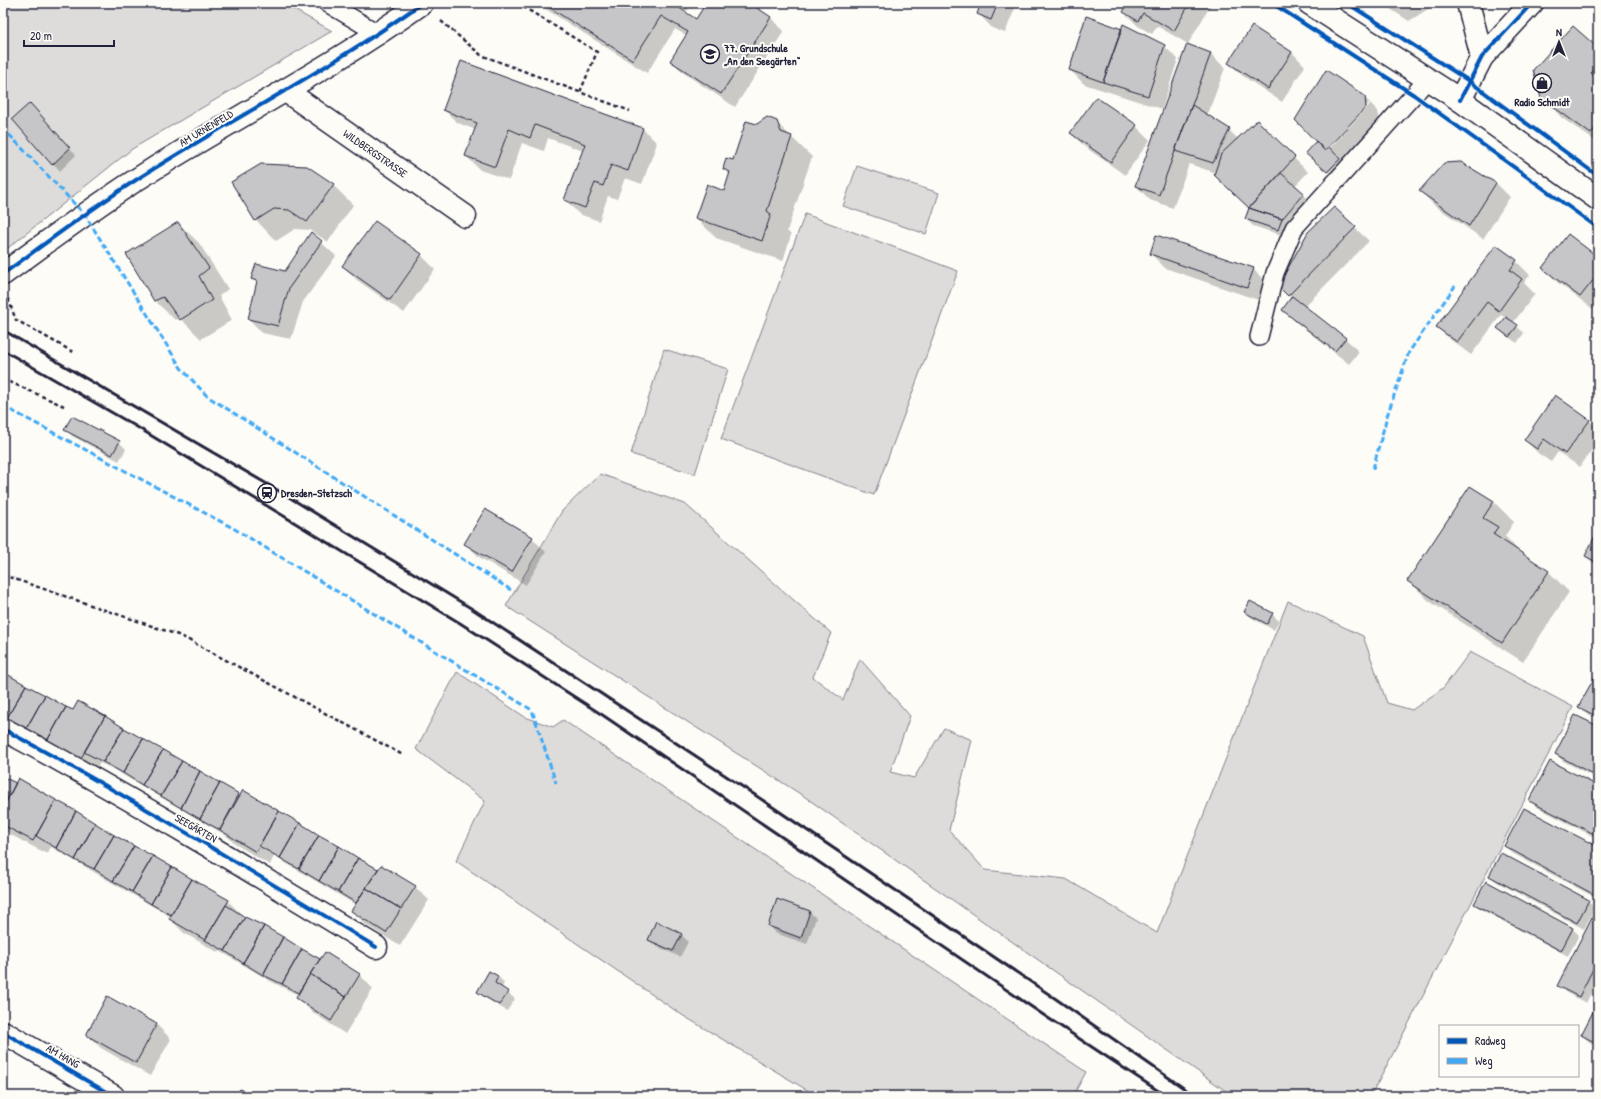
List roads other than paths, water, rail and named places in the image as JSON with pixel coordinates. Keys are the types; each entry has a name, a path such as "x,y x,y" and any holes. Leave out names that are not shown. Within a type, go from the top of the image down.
{"street":[{"name":"AM URNENFELD","path":"4,284 146,173 286,91 379,34 422,3"},
{"path":"1309,3 1460,100 1598,199"},
{"path":"1468,3 1482,57"},
{"path":"1460,100 1482,57 1532,3"},
{"name":"WILDBERGSTRASSE","path":"286,91 465,216"},
{"name":"SEEGÄRTEN","path":"3,730 74,767 241,864 376,948"},
{"name":"AM HANG","path":"3,1032 113,1096"}],"lane":[{"path":"327,3 379,34"},
{"path":"1259,337 1275,272 1294,228 1428,79"}],"railway":[{"path":"3,330 274,488 474,610 755,795 1056,999 1195,1096"},
{"path":"3,350 137,427 460,623 604,716 1045,1016 1166,1096"}],"place":[{"name":"77. Grundschule „An den Seegärten“","path":"710,54"},
{"name":"Radio Schmidt","path":"1542,83"},
{"name":"Dresden-Stetzsch","path":"267,493"}]}
